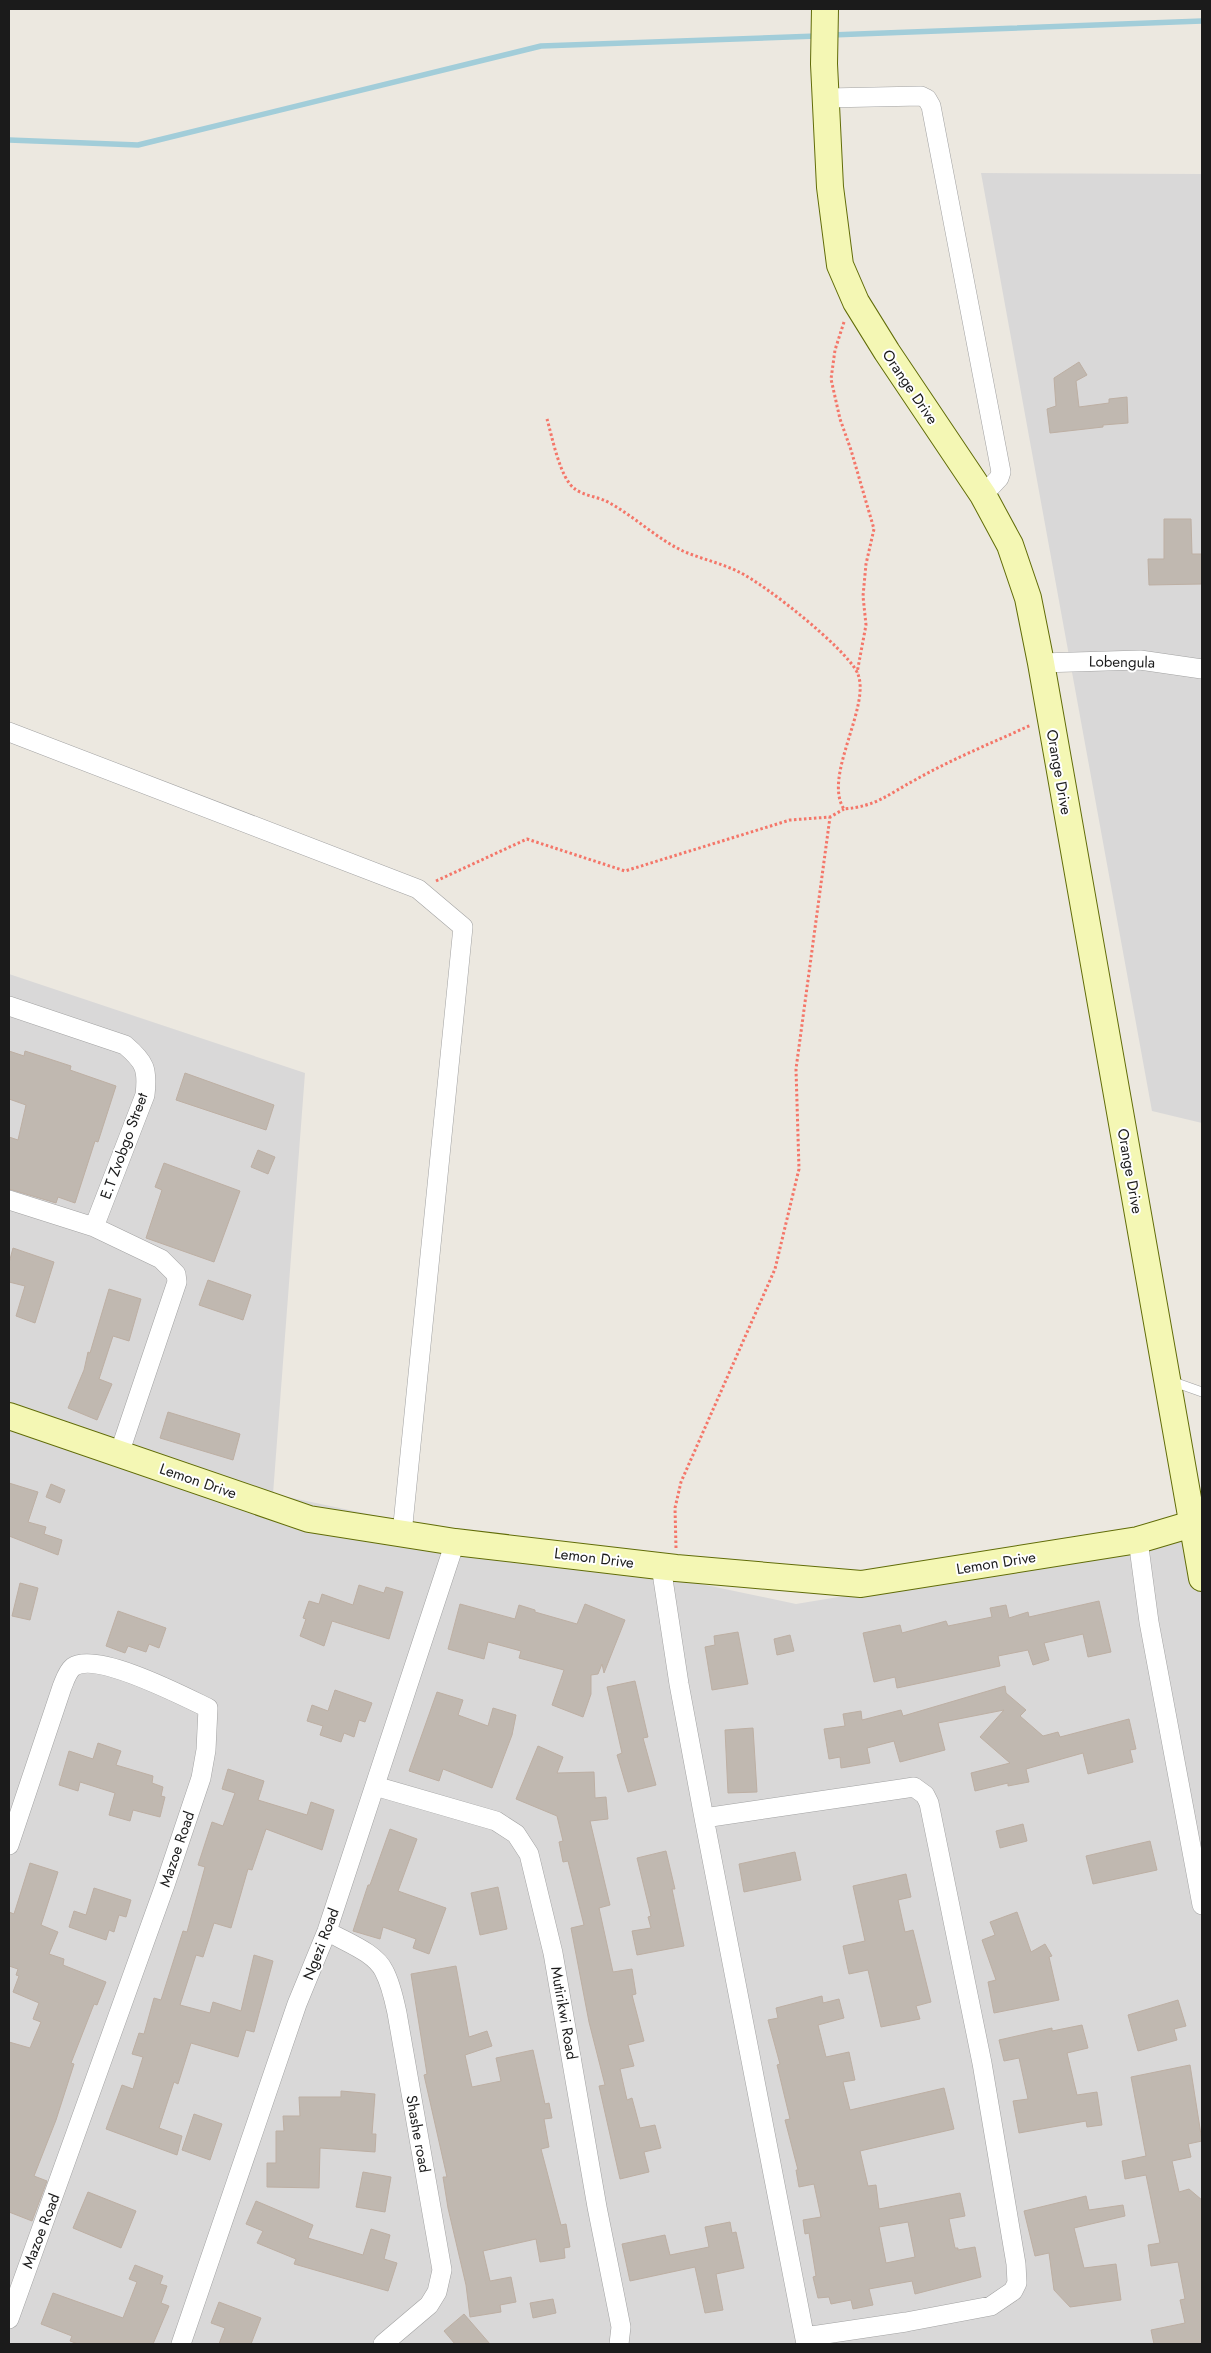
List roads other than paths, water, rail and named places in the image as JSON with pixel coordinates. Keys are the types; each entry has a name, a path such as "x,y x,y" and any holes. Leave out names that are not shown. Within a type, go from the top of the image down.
{"street":[{"name":"Orange Drive","path":"825,9 824,64 830,187 836,247 845,281 886,352 983,495 1013,554 1028,598 1042,663 1049,716 1202,1578"},
{"path":"826,98 921,96 927,99 931,106 1001,472 999,478 983,495"},
{"name":"Lobengula","path":"1042,663 1140,660 1202,670"},
{"path":"9,732 418,889 463,928 402,1534"},
{"name":"E.T Zvobgo Street","path":"9,1006 125,1045 138,1056 144,1065 147,1079 145,1095 94,1227"},
{"path":"9,1200 94,1227 162,1259 176,1274 177,1282 119,1454"},
{"name":"Lemon Drive","path":"9,1416 309,1519 455,1542 669,1567 861,1584 1138,1540 1192,1524"},
{"path":"1138,1540 1149,1622 1202,1905"},
{"name":"Ngezi Road","path":"180,2344 297,2004 327,1931 455,1542"},
{"path":"669,1567 679,1684 704,1818 806,2340 991,2306 1006,2297 1013,2291 1017,2283 1016,2264 980,2053 929,1803 925,1795 914,1787 704,1818"},
{"name":"Mazoe Road","path":"9,1845 62,1688 68,1672 74,1666 94,1663 127,1672 208,1708 206,1750 202,1778 65,2166 11,2300 9,2319"},
{"name":"Mutirikwi Road","path":"375,1786 496,1821 516,1834 529,1854 553,1953 597,2206 622,2327 619,2344"},
{"name":"Shashe road","path":"327,1931 372,1957 384,1970 397,2013 442,2270 437,2292 429,2305 382,2344"}],"lane":[{"path":"1166,1380 1202,1392"}],"waterway":[{"path":"831,35 1202,21"},
{"path":"9,140 138,145 541,46 817,36"}]}
